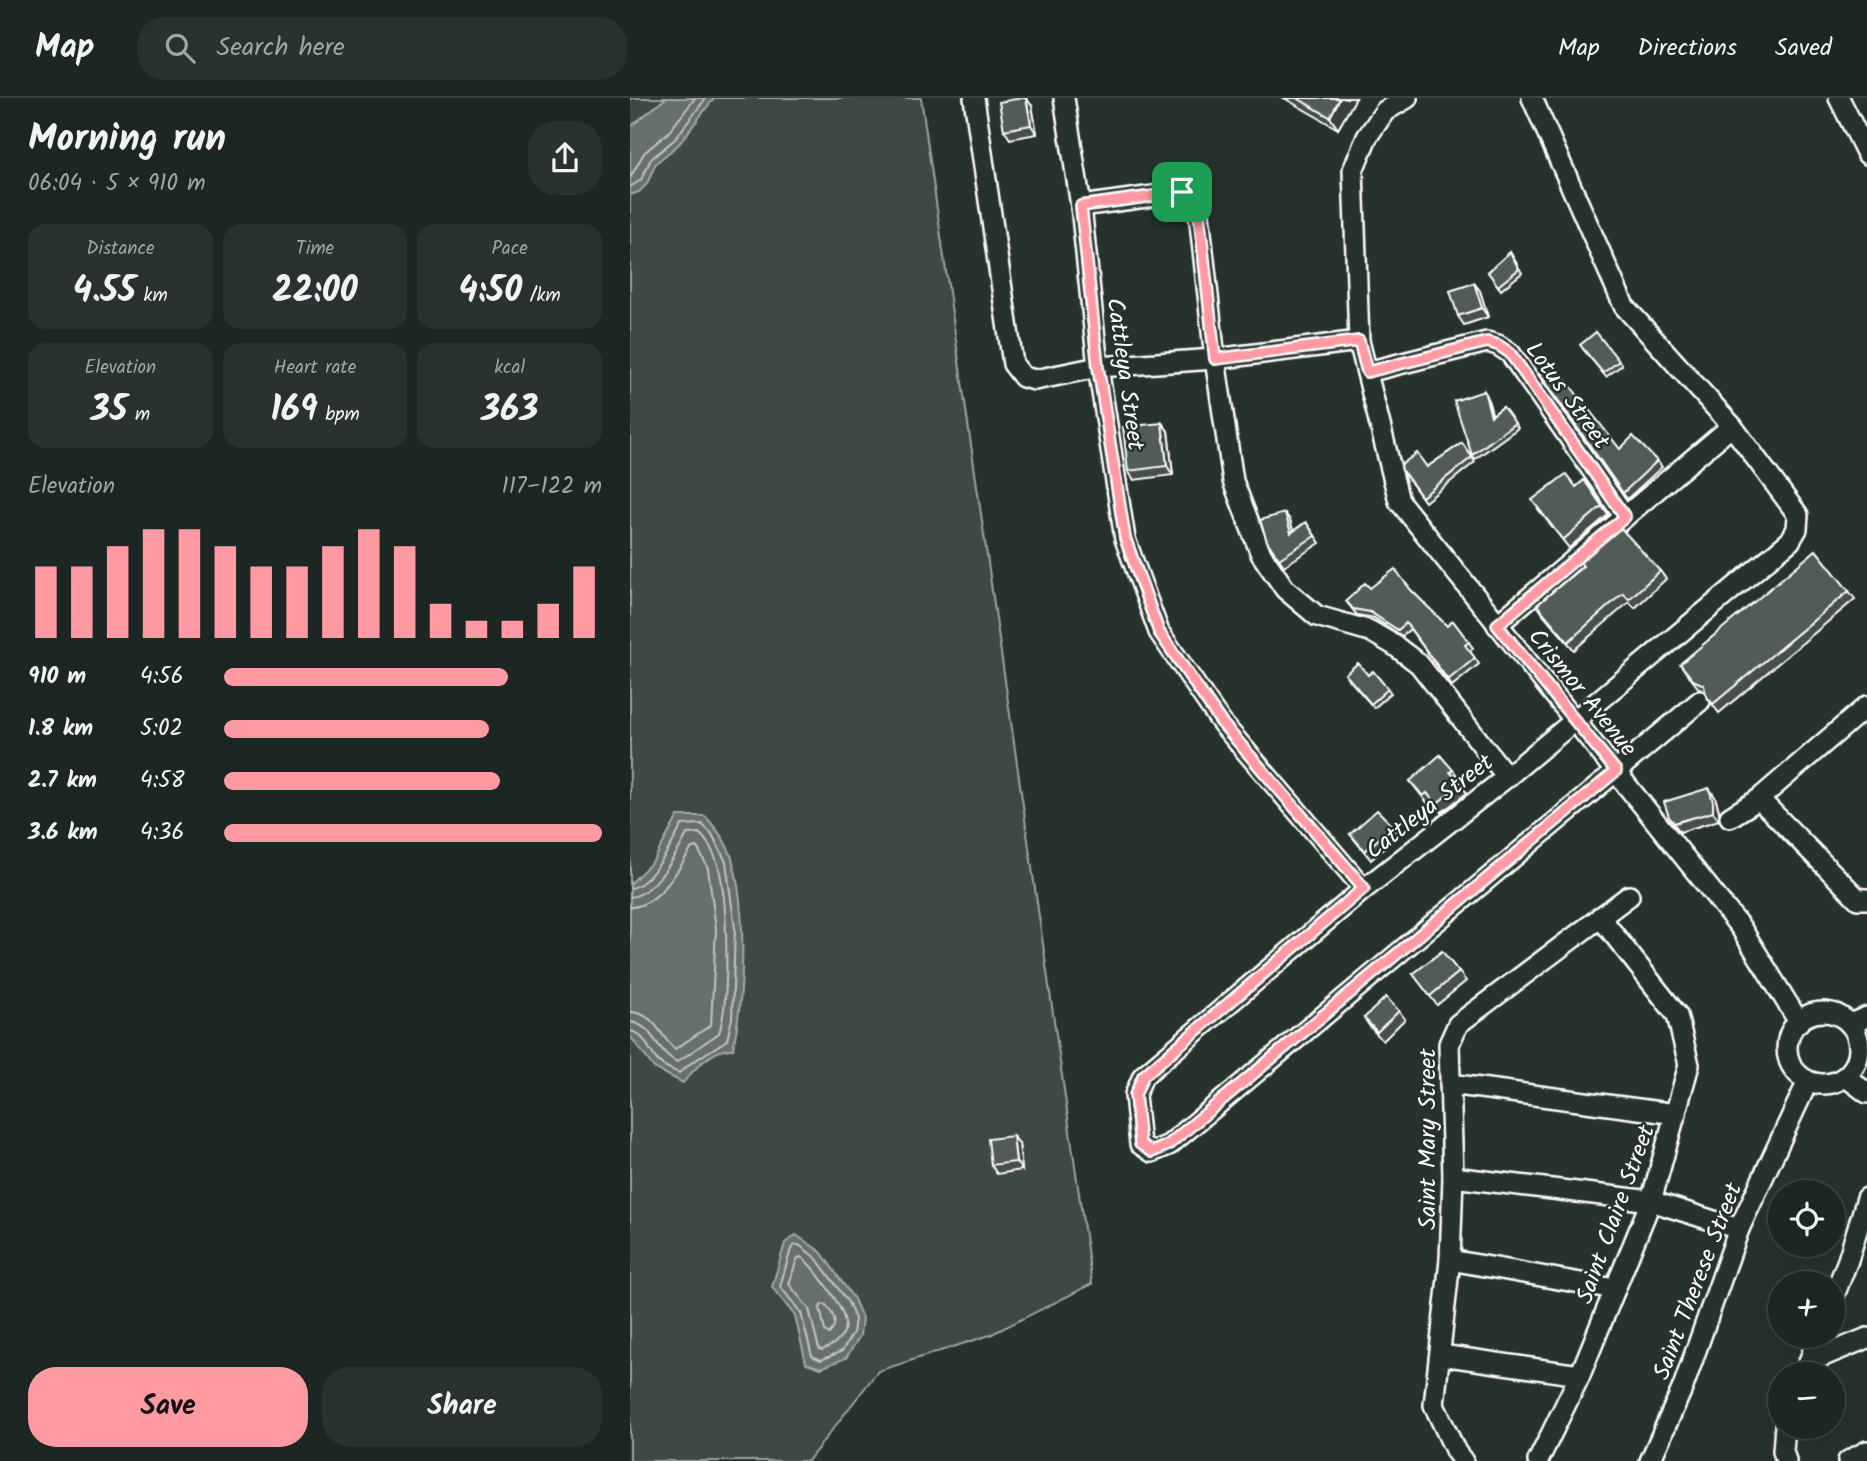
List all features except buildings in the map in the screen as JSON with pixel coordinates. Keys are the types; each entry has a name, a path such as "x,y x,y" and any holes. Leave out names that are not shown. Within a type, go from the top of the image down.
{"street":[{"path":"974,98 1013,364 1023,377 1035,380 1098,367 1215,359 1359,341"},
{"name":"Cattleya Street","path":"1064,98 1081,206 1098,367 1125,538 1159,632 1221,722 1364,888 1576,720 1790,541 1797,529 1798,515 1732,426 1624,306 1532,98"},
{"name":"Crismor Avenue","path":"1407,98 1385,111 1367,137 1353,170 1359,341 1399,501 1741,928 1799,1022"},
{"path":"1839,98 1867,154"},
{"path":"1081,206 1182,192 1192,196 1198,205 1215,359 1233,481 1261,554 1286,589 1317,616 1370,631 1419,664 1507,777"},
{"name":"Lotus Street","path":"1367,372 1487,342 1498,345 1510,353 1625,517"},
{"path":"1497,625 1732,426"},
{"path":"1364,888 1143,1076 1135,1095 1140,1144 1152,1152 1168,1145 1700,701"},
{"path":"1730,817 1759,799 1867,706"},
{"path":"1759,799 1858,899 1867,899"},
{"name":"Saint Mary Street","path":"1463,1461 1434,1405 1450,1260 1453,1177 1449,1044 1458,1024 1629,896"},
{"name":"Saint Claire Street","path":"1538,1461 1580,1375 1651,1201 1689,1065 1677,1015 1600,917"},
{"path":"1819,1012 1858,1020 1858,1057 1846,1077 1827,1084 1808,1081 1794,1070 1788,1054 1789,1036 1799,1022 1819,1012"},
{"path":"1846,1077 1867,1093"},
{"name":"Saint Therese Street","path":"1650,1461 1683,1387 1739,1229 1808,1081"},
{"path":"1450,1084 1676,1114"},
{"path":"1453,1177 1651,1201 1739,1229"},
{"path":"1842,1271 1867,1198"},
{"path":"1450,1260 1615,1289"},
{"path":"1819,1362 1867,1338"},
{"path":"1441,1355 1580,1375"},
{"path":"1784,1439 1786,1461"},
{"path":"1848,1461 1867,1451"}],"shaded area":[{"path":"630,98 921,98 1092,1284 990,1335 878,1371 808,1461 630,1461"}],"water":[{"path":"666,98 714,98 679,144 656,163 647,184 639,192 630,195 630,127"},
{"path":"678,816 705,816 726,843 737,883 742,930 742,980 733,1049 711,1055 683,1083 654,1068 630,1036 630,884 654,860"},
{"path":"796,1235 821,1252 854,1299 862,1318 860,1336 846,1358 821,1368 806,1363 795,1316 772,1287 785,1243"}],"route":[{"path":"1182,192 1192,196 1198,205 1215,359 1359,341 1367,372 1487,342 1498,345 1510,353 1625,517 1497,625 1616,771 1168,1145 1152,1152 1140,1144 1135,1095 1143,1076 1364,888 1284,799 1221,722 1159,632 1125,538 1098,367 1081,206 1182,192"}]}
